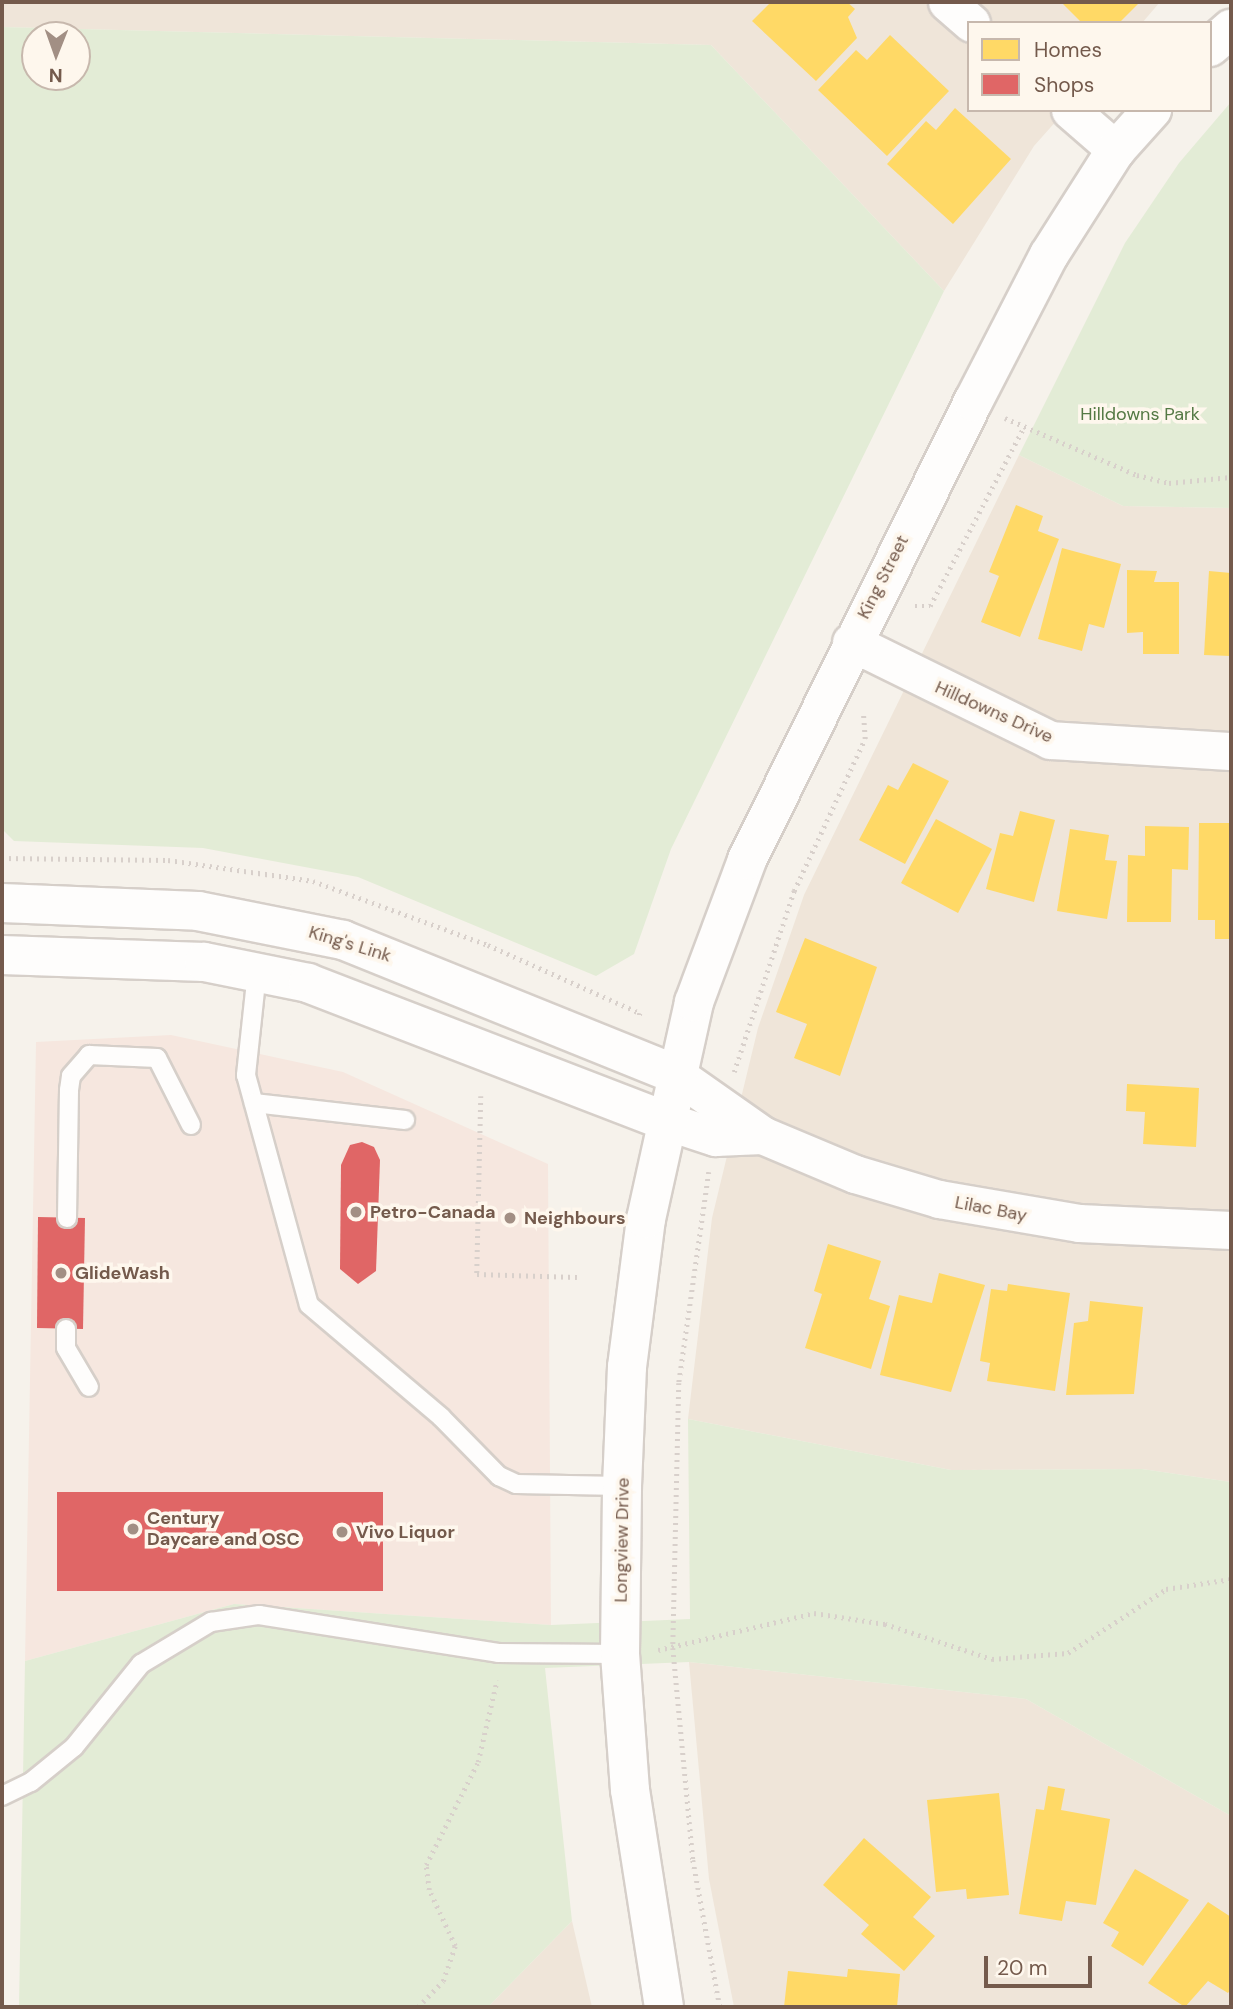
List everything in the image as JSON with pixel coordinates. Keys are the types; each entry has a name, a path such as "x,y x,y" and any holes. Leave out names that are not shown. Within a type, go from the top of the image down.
{"street":[{"path":"947,2 969,21"},
{"path":"1212,45 1231,29"},
{"path":"1072,112 1116,149"},
{"name":"King Street","path":"677,1075 694,1002 747,860 851,642 1049,255 1116,149 1150,112"},
{"name":"Hilldowns Drive","path":"851,642 1050,740 1231,751"},
{"name":"King's Link","path":"2,903 198,911 343,940 677,1075"},
{"path":"2,955 204,962 257,971 354,997 666,1121"},
{"name":"Lilac Bay","path":"677,1075 719,1120"},
{"name":"Longview Drive","path":"664,2007 630,1790 620,1654 622,1486 636,1296 666,1121 677,1075"},
{"name":"Lilac Bay","path":"666,1121 719,1120 855,1174 989,1209 1141,1229 1231,1230"}],"lane":[{"path":"257,971 246,1075 309,1305 441,1416 499,1476 516,1484 622,1486"},
{"path":"67,1217 69,1090 89,1055 157,1058 191,1125"},
{"path":"254,1103 405,1120"},
{"path":"66,1329 66,1348 89,1387"},
{"path":"2,1796 31,1782 74,1746 141,1664 211,1622 258,1615 498,1653 620,1654"}],"path":[{"path":"972,402 1104,466 1169,483 1231,477"},
{"path":"720,2007 694,1860 673,1648 679,1382 719,1120 770,951 865,739 863,710 916,604 930,606 1024,427"},
{"path":"481,1096 477,1274 577,1277"},
{"path":"620,1654 673,1648 814,1613 885,1624 992,1658 1068,1653 1166,1589 1231,1579"},
{"path":"418,2007 454,1960 453,1930 429,1889 426,1865 478,1762 491,1722 498,1653"}],"shaded area":[{"path":"2,2 1160,2 1144,21 967,21 967,112 1064,112 1034,146 944,291 711,45 91,29 91,21 21,21 21,27 2,27"},
{"path":"1019,455 1123,506 1231,508 1231,1482 1142,1469 951,1470 688,1419 712,1218 758,1028 804,895"},
{"path":"171,1035 343,1072 548,1164 551,1625 234,1604 25,1661 36,1042"},
{"path":"689,1662 1026,1699 1231,1816 1231,2007 734,2007 709,1879"},
{"path":"572,1921 592,2007 488,2007"}],"green space":[{"path":"2,27 21,27 21,91 91,91 91,29 711,45 944,291 671,849 634,954 596,976 358,877 203,848 14,841 2,829"},
{"name":"Hilldowns Park","path":"1231,102 1231,508 1123,506 1019,455 1125,243 1179,163"},
{"path":"688,1419 951,1470 1142,1469 1231,1482 1231,1816 1026,1699 689,1662 545,1668 572,1921 488,2007 19,2007 25,1661 234,1604 551,1625 690,1619"}],"building: Homes":[{"path":"771,2 847,2 855,9 848,17 857,38 816,81 752,21"},
{"path":"1061,2 1140,2 1121,21 1080,21"},
{"path":"890,35 949,91 887,156 818,90 856,50 867,60"},
{"path":"955,108 1011,159 953,224 887,164 926,121 936,130"},
{"path":"1016,505 1043,516 1038,531 1059,539 1020,637 981,622 999,576 989,572"},
{"path":"1062,548 1121,564 1104,628 1089,624 1082,651 1038,639"},
{"path":"1127,570 1157,571 1154,582 1179,582 1179,654 1143,654 1143,632 1127,633"},
{"path":"1209,571 1231,573 1231,656 1204,655"},
{"path":"913,763 949,781 905,864 859,840 888,785 898,790"},
{"path":"1020,811 1055,820 1034,902 986,889 1000,833 1013,836"},
{"path":"936,819 992,849 958,913 901,883"},
{"path":"1199,823 1231,823 1231,939 1215,939 1215,920 1198,920"},
{"path":"1145,826 1189,827 1188,870 1172,869 1171,922 1127,922 1128,855 1145,856"},
{"path":"1070,829 1109,835 1105,860 1117,861 1107,919 1057,911"},
{"path":"805,938 877,967 840,1076 794,1058 807,1024 776,1012"},
{"path":"1127,1084 1199,1088 1196,1147 1143,1144 1145,1112 1126,1111"},
{"path":"828,1244 881,1261 869,1299 890,1306 871,1369 805,1348 822,1294 814,1291"},
{"path":"939,1273 985,1285 951,1392 880,1375 899,1295 932,1303"},
{"path":"1008,1284 1070,1293 1055,1391 987,1381 990,1363 980,1361 991,1289 1007,1291"},
{"path":"1090,1301 1143,1307 1134,1394 1066,1395 1074,1323 1088,1321"},
{"path":"1048,1786 1065,1789 1061,1810 1110,1819 1096,1905 1066,1901 1062,1921 1019,1914 1036,1809 1044,1810"},
{"path":"999,1793 1009,1895 967,1899 966,1889 936,1892 927,1800"},
{"path":"864,1838 931,1897 913,1917 935,1936 904,1971 861,1934 869,1925 823,1885"},
{"path":"1135,1869 1189,1900 1143,1966 1111,1946 1119,1932 1103,1923"},
{"path":"1208,1902 1231,1917 1231,1989 1228,1993 1208,1981 1185,2007 1148,1983"},
{"path":"848,1969 900,1974 897,2007 784,2007 788,1971 847,1977"}],"building: Shops":[{"path":"362,1142 374,1147 380,1160 376,1271 358,1284 340,1269 341,1165 350,1145"},
{"name":"GlideWash","path":"38,1217 85,1218 83,1329 37,1328"},
{"path":"57,1492 383,1492 383,1591 57,1591"}],"place":[{"name":"Petro-Canada","path":"356,1212"},
{"name":"Neighbours","path":"510,1218"},
{"name":"GlideWash","path":"61,1273"},
{"name":"Century Daycare and OSC","path":"133,1529"},
{"name":"Vivo Liquor","path":"342,1532"}]}
